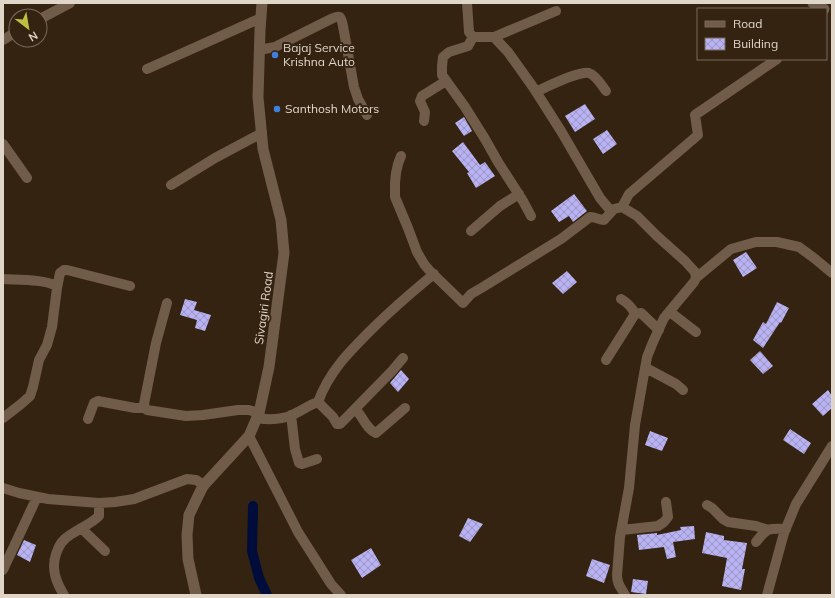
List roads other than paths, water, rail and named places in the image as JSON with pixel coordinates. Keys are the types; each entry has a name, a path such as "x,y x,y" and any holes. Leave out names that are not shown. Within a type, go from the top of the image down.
{"main road":[{"name":"Sivagiri Road","path":"196,595 188,559 187,535 190,515 204,485 248,436 258,415 269,367 284,253 281,220 263,149 258,97 262,3"},
{"path":"813,3 822,8"}],"street":[{"path":"48,15 70,3"},
{"path":"467,3 469,32 473,37"},
{"path":"473,37 494,37 556,11"},
{"path":"260,50 275,47 337,16 341,17 354,88 367,115"},
{"path":"147,68 261,18"},
{"path":"473,37 468,46 449,52 443,57 442,75 465,107 531,216"},
{"path":"494,37 508,52 536,92 561,131 600,198 610,210 618,208 637,216 685,261 695,272 696,278"},
{"path":"402,156 396,173 396,197 417,252 424,264 463,303 471,294 561,239 590,217 604,220 618,208 630,194 698,135 695,115 776,60"},
{"path":"536,92 561,80 583,73 588,73 594,76 606,91"},
{"path":"424,121 425,112 420,102 422,96 446,81"},
{"path":"171,185 215,158 262,133"},
{"path":"3,144 27,178"},
{"path":"471,231 500,206 519,194"},
{"path":"625,595 620,588 617,579 622,530 629,488 635,425 647,357 664,318 696,278 731,249 756,242 777,242 799,247 832,273"},
{"path":"3,418 30,396 40,360 47,345 52,327 60,273 66,270 130,286"},
{"path":"88,419 94,403 97,401 186,416 203,416 238,410 249,410 268,420 279,419 291,415 318,402 323,389 340,362 387,314 434,274"},
{"path":"3,279 38,281 57,286"},
{"path":"622,299 628,303 635,314"},
{"path":"145,408 144,404 156,343 167,303"},
{"path":"670,312 696,332"},
{"path":"606,360 635,314 641,313 659,330"},
{"path":"318,402 333,417 337,424 339,424 403,358"},
{"path":"646,368 676,384 683,390"},
{"path":"355,409 373,433 376,434 405,408"},
{"path":"291,415 299,462 302,464 316,459"},
{"path":"248,436 298,532 331,584 341,595"},
{"path":"767,595 786,529 796,504 830,452"},
{"path":"3,488 48,499 99,503 134,499 187,479 196,480 204,485"},
{"path":"3,570 37,497"},
{"path":"622,530 658,526 664,522 668,516 666,502"},
{"path":"64,595 55,577 55,558 59,545 65,538 94,521 99,516 99,503"},
{"path":"707,505 728,522 756,526 768,530"},
{"path":"81,528 105,551"},
{"path":"756,542 763,533 772,528 786,529"}],"waterway":[{"path":"253,506 252,551 259,578 267,595"}],"place":[{"name":"Bajaj Service Krishna Auto","path":"275,55"},
{"name":"Santhosh Motors","path":"277,109"}]}
